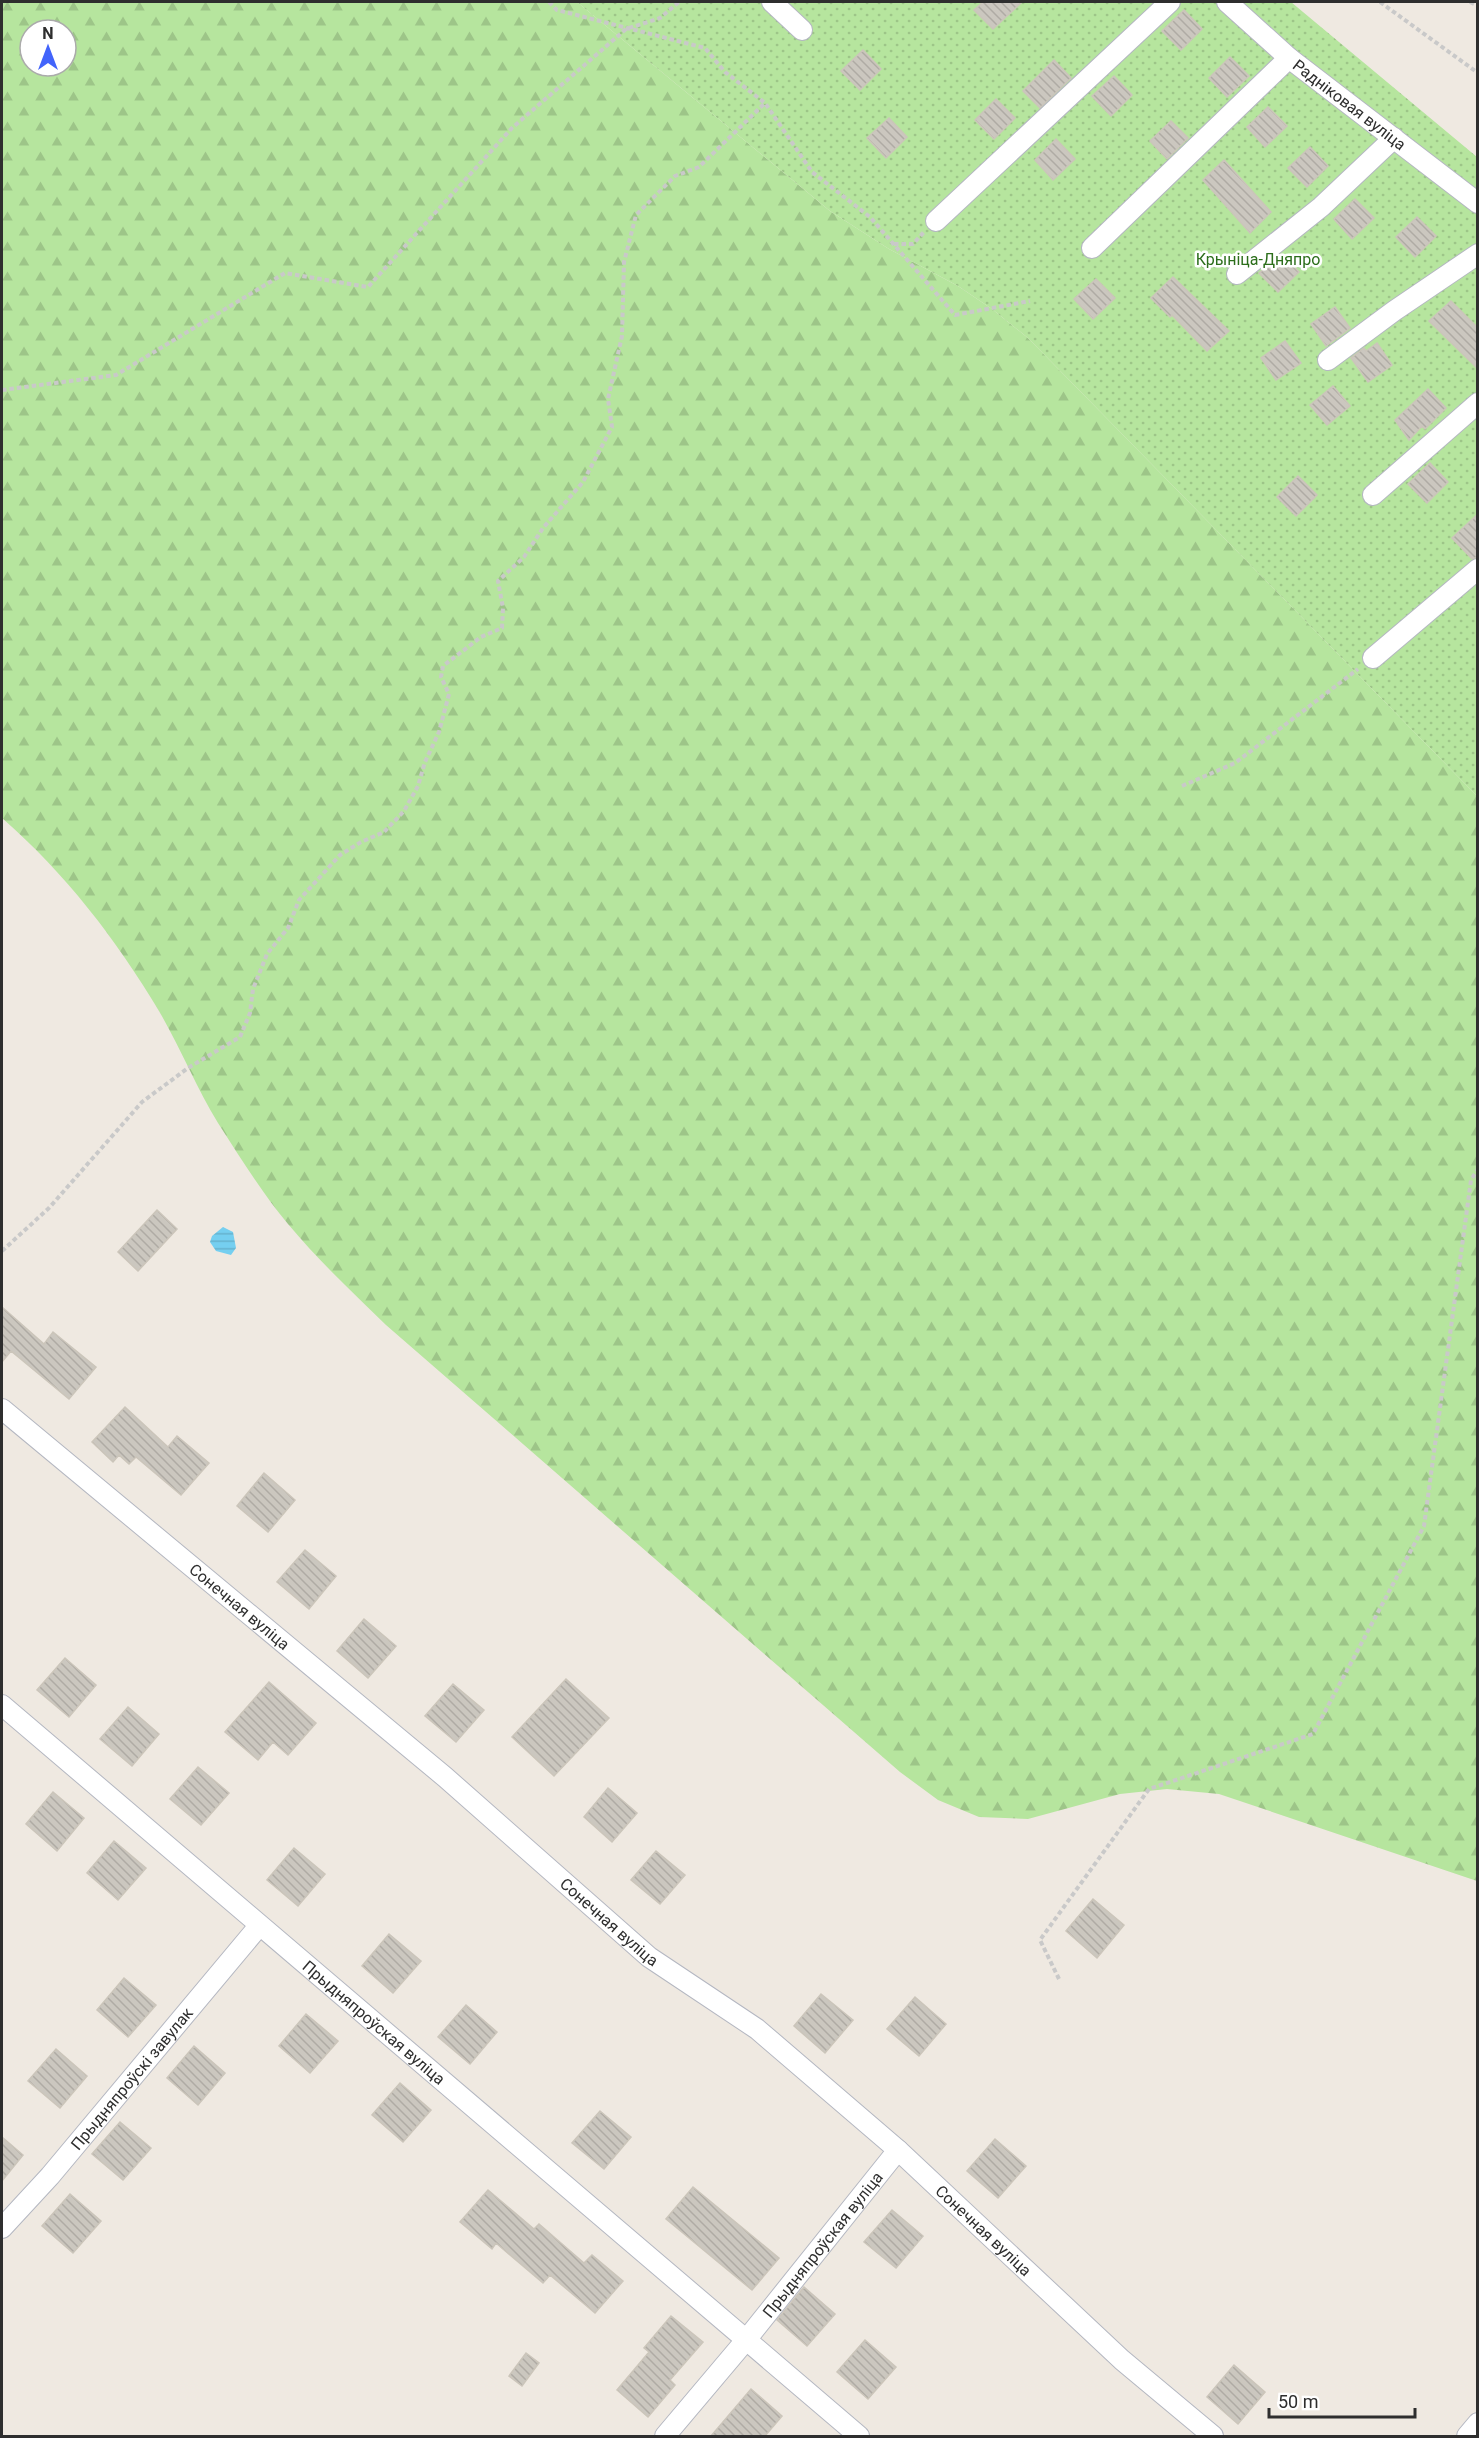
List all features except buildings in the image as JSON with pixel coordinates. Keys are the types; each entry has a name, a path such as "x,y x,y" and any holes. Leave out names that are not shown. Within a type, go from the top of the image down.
{"street":[{"path":"772,2 802,30"},
{"path":"936,221 1170,2"},
{"name":"Радніковая вуліца","path":"1227,2 1289,58 1478,203"},
{"path":"1092,248 1289,58"},
{"path":"1237,274 1321,207 1394,138"},
{"path":"1328,360 1394,311 1478,254"},
{"path":"1373,495 1478,404"},
{"path":"1373,658 1478,569"},
{"name":"Сонечная вуліца","path":"2,1409 445,1777 649,1957 757,2029 898,2150 1122,2360 1213,2436"},
{"name":"Прыдняпроўская вуліца","path":"2,1705 859,2436"},
{"name":"Прыдняпроўскі завулак","path":"2,2228 50,2176 259,1926"},
{"name":"Прыдняпроўская вуліца","path":"746,2340 898,2150"},
{"path":"665,2436 746,2340"},
{"path":"1467,2436 1478,2423"}],"path":[{"path":"549,2 557,10 705,48 725,72 765,103 812,172 870,217 955,315 1029,301"},
{"path":"2,390 116,375 285,273 368,287 512,128 626,29 660,18 679,2"},
{"path":"1380,2 1478,73"},
{"path":"1470,2 1478,6"},
{"path":"2,1251 49,1208 142,1102 188,1068 240,1037 250,1013 254,989 267,954 288,928 299,900 340,855 384,832 404,811 418,786 425,762 439,732 449,694 441,677 443,666 481,637 502,628 504,608 498,580 524,557 543,528 583,482 612,427 608,399 622,336 624,262 636,215 675,176 699,167 765,103"},
{"path":"894,244 913,244 936,221"},
{"path":"1182,786 1235,763 1373,658"},
{"path":"1059,1979 1040,1941 1149,1789 1313,1734 1424,1526 1471,1180 1478,1169"}],"green space":[{"path":"2,2 577,2 830,211 889,249 958,286 992,309 1028,338 1477,796 1477,1881 1219,1794 1167,1789 1120,1794 1028,1819 979,1817 938,1800 900,1772 386,1325 323,1263 278,1212 243,1162 210,1109 159,1011 125,958 68,884 2,818"},
{"name":"Крыніца-Дняпро","path":"577,2 1291,2 1477,157 1477,796 1028,338 992,309 958,286 889,249 830,211"}],"water":[{"path":"223,1227 233,1232 236,1248 231,1255 216,1251 210,1242 212,1236"}]}
